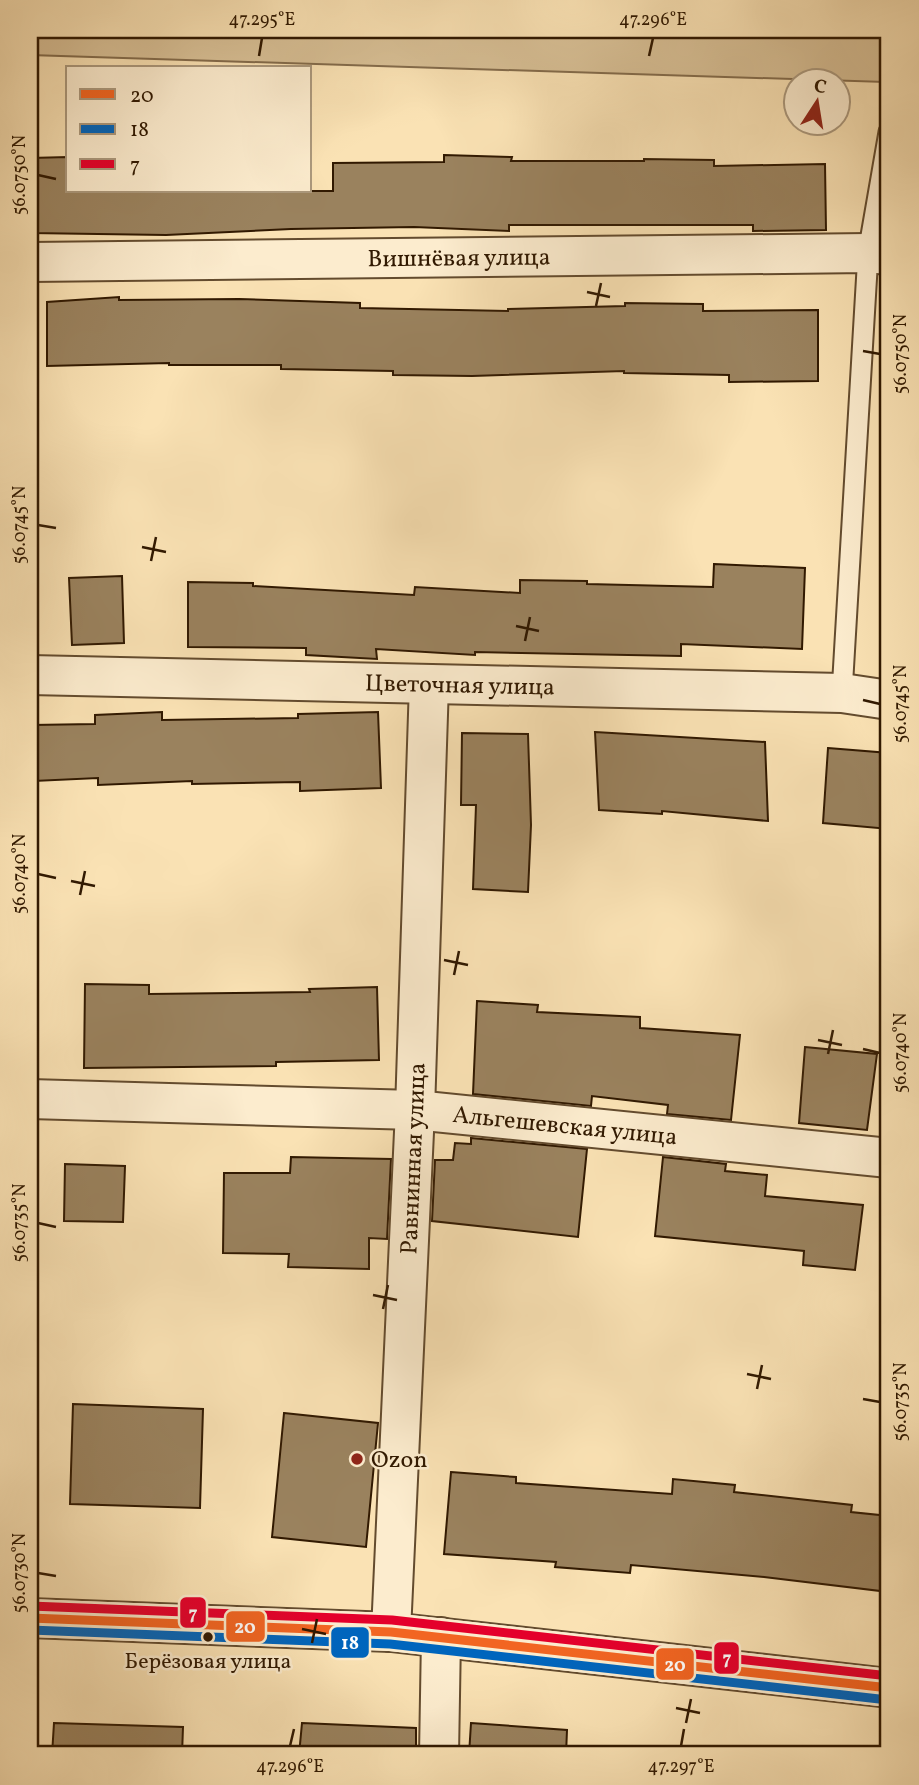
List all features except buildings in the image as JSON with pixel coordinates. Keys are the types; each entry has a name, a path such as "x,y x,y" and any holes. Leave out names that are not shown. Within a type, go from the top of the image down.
{"street":[{"name":"Вишнёвая улица","path":"30,262 878,254"},
{"name":"Цветочная улица","path":"30,675 842,694 889,700"},
{"name":"Равнинная улица","path":"391,1632 415,1111 429,684"},
{"name":"Альгешевская улица","path":"30,1099 415,1111 889,1158"},
{"path":"30,1618 391,1632 889,1688"},
{"path":"439,1755 441,1637"}],"lane":[{"path":"842,694 889,132"}],"shaded area":[{"path":"30,30 889,30 889,61 885,82 852,81 852,66 782,66 782,79 30,55"}],"transit line":[{"name":"7","path":"30,1606 392,1620 889,1676"},
{"name":"20","path":"30,1618 391,1632 889,1688"},
{"name":"18","path":"30,1630 390,1644 888,1700"}],"place":[{"name":"Ozon","path":"357,1459"},
{"name":"Берёзовая улица","path":"208,1637"}]}
